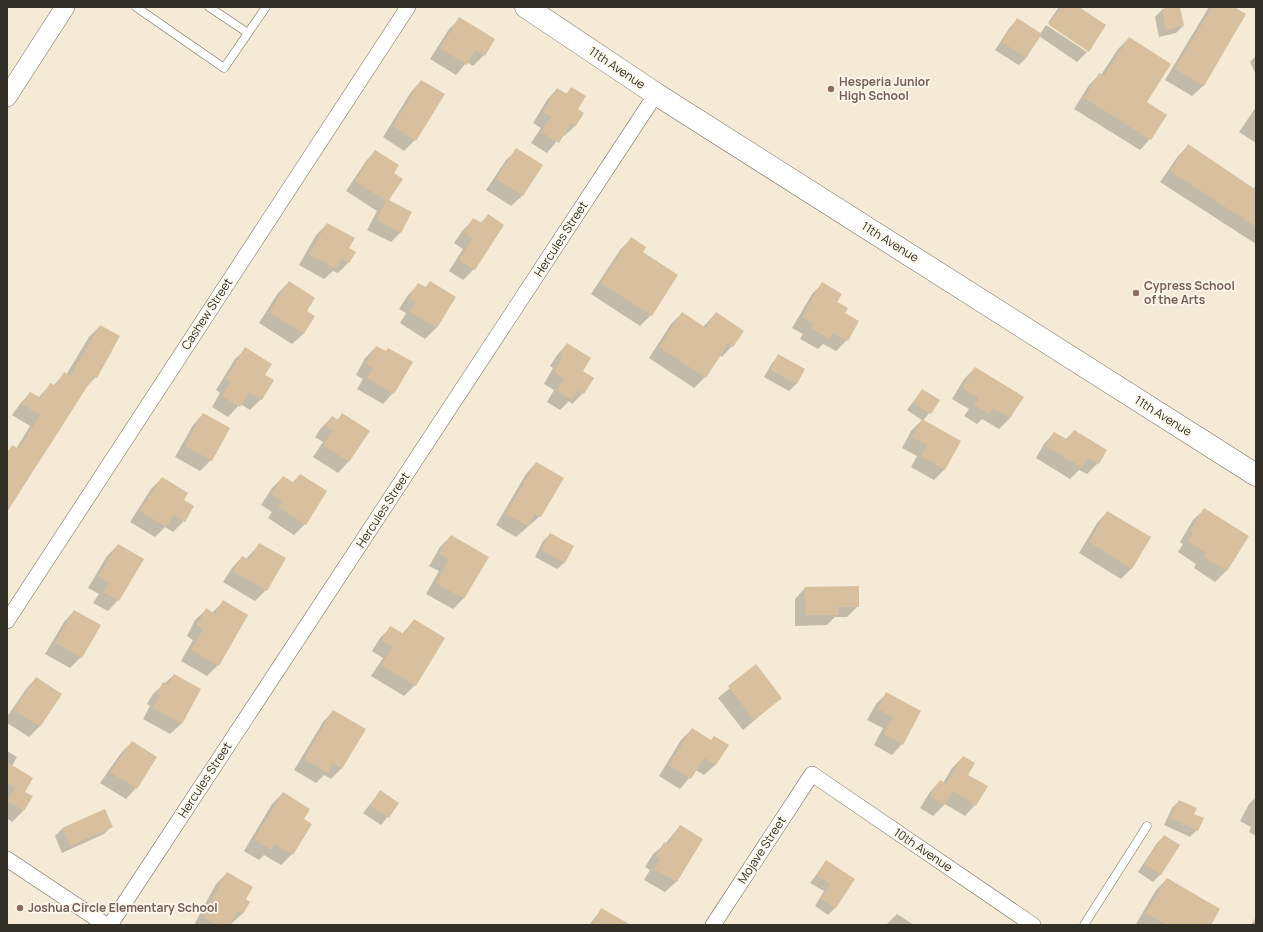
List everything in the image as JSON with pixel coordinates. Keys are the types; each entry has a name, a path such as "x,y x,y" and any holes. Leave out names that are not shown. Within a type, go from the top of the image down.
{"main road":[{"name":"11th Avenue","path":"526,7 656,94 1256,475"}],"street":[{"path":"7,96 65,7"},
{"name":"Cashew Street","path":"7,621 408,7"},
{"name":"Hercules Street","path":"110,925 656,94"},
{"name":"Mojave Street","path":"713,925 812,774"},
{"name":"10th Avenue","path":"812,774 1033,925"},
{"path":"7,859 106,925"}],"lane":[{"path":"136,7 224,68 266,7"},
{"path":"209,7 248,33"},
{"path":"1084,925 1147,826"}],"building":[{"path":"1061,7 1079,7 1106,25 1089,52 1049,25"},
{"path":"1180,7 1184,26 1166,30 1162,9"},
{"path":"1212,7 1234,7 1246,14 1204,86 1175,69"},
{"path":"459,17 495,39 485,56 476,50 467,65 440,48"},
{"path":"1017,18 1042,34 1026,58 1002,42"},
{"path":"1129,37 1171,64 1147,102 1167,115 1151,140 1084,98 1099,73 1104,76"},
{"path":"421,80 445,94 416,141 393,126"},
{"path":"571,87 586,96 578,109 584,113 576,126 571,123 559,143 541,132 551,117 543,112 557,88 567,94"},
{"path":"1188,144 1256,190 1256,227 1170,171"},
{"path":"516,148 543,165 523,196 496,179"},
{"path":"375,150 399,165 394,173 403,179 389,200 412,212 401,233 376,220 386,201 355,181"},
{"path":"488,214 504,225 475,270 459,260 473,238 464,232 473,218 482,223"},
{"path":"327,223 355,238 349,248 356,252 349,263 342,259 336,269 309,254"},
{"path":"631,237 646,247 643,252 678,275 652,316 601,283"},
{"path":"289,281 315,298 307,311 315,316 304,334 269,312"},
{"path":"430,281 456,297 437,328 410,312 416,302 409,298 418,283 426,287"},
{"path":"822,282 842,294 837,302 848,308 845,313 859,321 848,341 833,333 830,339 811,328 813,323 802,317"},
{"path":"682,312 706,328 716,312 744,331 733,347 728,344 706,378 659,347"},
{"path":"100,325 120,336 97,378 94,376 7,512 7,453 12,445 19,449 40,415 22,404 30,392 41,398 50,383 56,386 64,372 70,376"},
{"path":"567,343 591,358 583,371 594,378 584,394 578,390 572,400 557,391 564,379 554,372 563,357 560,355"},
{"path":"376,346 386,351 388,348 413,362 394,394 367,378 373,368 366,364"},
{"path":"245,347 272,364 265,375 274,380 262,400 249,392 240,407 222,396 231,382 226,379"},
{"path":"778,354 805,369 797,384 770,370"},
{"path":"975,367 1024,397 1010,418 992,408 989,414 974,405 979,398 962,388"},
{"path":"922,389 940,400 931,414 913,403"},
{"path":"203,413 230,428 212,461 185,446"},
{"path":"342,413 370,431 349,462 323,445 333,431 325,426 332,416 338,420"},
{"path":"922,419 961,441 945,470 921,456 927,445 912,437"},
{"path":"1074,430 1107,450 1099,464 1088,458 1082,468 1046,446 1054,432 1068,440"},
{"path":"536,462 564,478 541,517 535,514 528,526 506,514"},
{"path":"300,474 327,491 306,525 278,507 282,501 271,494 283,476 294,483"},
{"path":"162,477 188,493 184,500 194,506 185,522 174,515 166,527 140,511"},
{"path":"1204,508 1249,536 1227,571 1204,557 1206,553 1188,541 1193,533 1190,531"},
{"path":"1107,511 1151,537 1132,569 1089,542"},
{"path":"550,533 574,546 565,563 541,550"},
{"path":"451,535 489,557 464,599 436,583 449,560 439,554"},
{"path":"259,543 286,558 267,591 233,571 242,556 249,560"},
{"path":"118,544 144,559 119,601 103,592 109,583 98,576"},
{"path":"859,586 859,607 838,607 839,615 806,615 805,587"},
{"path":"223,600 248,615 219,666 191,650 203,629 197,625 206,608 215,614"},
{"path":"74,610 101,625 82,658 55,643"},
{"path":"414,619 445,638 416,686 381,665 393,647 382,640 390,626 404,634"},
{"path":"756,664 782,698 754,720 728,686"},
{"path":"174,674 201,689 182,724 153,708 160,695 157,693 163,682 168,685"},
{"path":"36,677 62,694 40,727 14,710"},
{"path":"886,692 921,711 903,745 884,734 893,717 878,709"},
{"path":"333,710 366,729 342,769 333,763 328,773 304,759"},
{"path":"692,728 711,740 714,736 729,745 716,765 704,758 691,779 669,765"},
{"path":"132,741 157,757 137,789 110,772"},
{"path":"963,756 975,763 968,775 988,786 976,806 953,791 945,805 930,796 940,780 946,784"},
{"path":"7,762 33,778 25,792 33,796 24,811 7,801 15,788 7,783"},
{"path":"380,790 399,803 389,818 370,806"},
{"path":"283,792 310,809 304,819 312,824 293,855 274,844 271,850 254,839"},
{"path":"1179,800 1197,808 1194,814 1204,818 1198,831 1170,818"},
{"path":"105,809 113,827 70,846 62,828"},
{"path":"680,825 703,839 677,882 654,869 660,859 656,856 664,842 668,845"},
{"path":"1164,835 1180,845 1161,875 1144,864"},
{"path":"826,860 855,879 836,908 821,899 830,884 816,875"},
{"path":"227,872 253,887 246,899 250,902 243,914 238,911 230,925 216,925 203,917"},
{"path":"1167,878 1220,909 1211,925 1166,925 1146,913"},
{"path":"601,908 631,925 592,925"}],"place":[{"name":"Hesperia Junior High School","path":"831,89"},
{"name":"Cypress School of the Arts","path":"1136,293"},
{"name":"Joshua Circle Elementary School","path":"20,908"}]}
